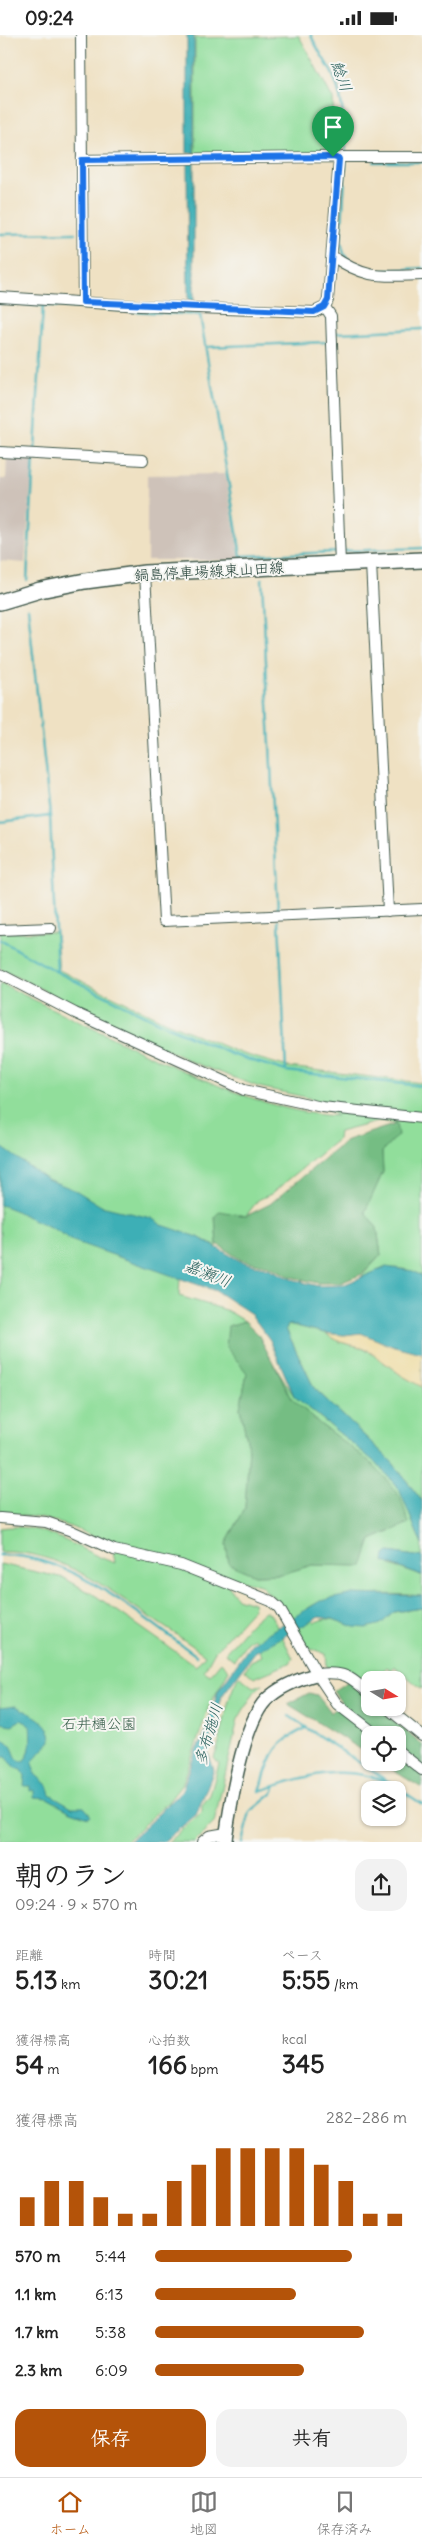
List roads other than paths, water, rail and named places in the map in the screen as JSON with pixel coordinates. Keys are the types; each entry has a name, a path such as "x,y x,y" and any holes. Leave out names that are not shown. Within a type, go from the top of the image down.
{"main road":[{"name":"鍋島停車場線東山田線","path":"0,602 40,590 85,581 145,573 339,556 371,563 422,560"}],"street":[{"path":"81,35 83,302"},
{"path":"82,160 422,157"},
{"path":"0,297 314,312 324,307 328,300 341,158"},
{"path":"332,256 352,270 372,277 422,275"},
{"path":"324,307 331,316 339,556"},
{"path":"0,452 143,460"},
{"path":"371,563 388,911"},
{"path":"145,573 164,921 422,909"},
{"path":"0,930 51,928"},
{"path":"0,974 75,1013 185,1065 244,1090 322,1107 422,1117"},
{"path":"0,1518 46,1522 114,1549 181,1565 271,1601 279,1608 317,1674 337,1704 365,1726"},
{"path":"202,1842 209,1836 226,1837 240,1761 253,1719 266,1700 289,1684 317,1674 335,1672 344,1674 361,1687"},
{"path":"397,1716 422,1736"},
{"path":"406,1757 422,1770"}],"water":[{"path":"187,35 194,35 194,153 187,153"},
{"path":"187,163 194,163 194,300 188,301"},
{"name":"嘉瀬川","path":"0,1146 47,1179 77,1191 101,1206 151,1218 162,1225 198,1237 242,1262 268,1268 291,1279 318,1286 343,1285 386,1267 413,1271 422,1276 422,1354 392,1346 361,1333 344,1335 325,1333 288,1324 286,1329 314,1388 392,1462 422,1501 422,1545 399,1489 376,1463 294,1396 270,1340 250,1313 216,1291 70,1240 51,1227 0,1205"},
{"path":"389,1552 422,1557 422,1576 384,1562 385,1555"},
{"name":"多布施川","path":"353,1594 422,1596 422,1608 394,1612 381,1624 366,1628 354,1627 333,1619 319,1617 255,1652 222,1696 207,1750 214,1770 196,1815 163,1842 129,1842 182,1791 197,1748 203,1738 218,1691 252,1643 320,1601"},
{"path":"16,1706 40,1719 48,1728 50,1734 51,1741 32,1762 35,1774 47,1785 50,1794 72,1807 84,1807 91,1815 89,1817 71,1811 47,1798 34,1797 34,1790 30,1791 30,1786 24,1786 25,1776 22,1770 16,1768 6,1757 0,1757 0,1738 10,1745 18,1760 24,1761 30,1749 30,1725 21,1720 12,1725 0,1723 0,1708"}],"waterway":[{"name":"鯰川","path":"311,35 332,73 339,92 343,113 346,154"},
{"name":"鯰川","path":"346,159 341,242 344,254 352,263"},
{"path":"374,162 422,162"},
{"path":"0,234 75,233"},
{"name":"鯰川","path":"381,271 422,268"},
{"path":"0,303 200,315 241,556 336,552"},
{"path":"35,450 43,305"},
{"path":"336,333 422,329"},
{"path":"206,347 327,342"},
{"path":"27,580 34,459"},
{"path":"341,551 422,548"},
{"path":"262,579 278,911"},
{"path":"28,608 50,816 57,972"},
{"path":"0,822 50,816"},
{"path":"279,921 286,1071"},
{"path":"0,940 57,972 166,1026 234,1055 286,1071 422,1086"},
{"path":"0,1555 27,1557 79,1576 129,1606 197,1656"},
{"path":"289,1716 422,1804"},
{"path":"260,1791 270,1760 279,1746 294,1734 306,1728"},
{"path":"260,1791 322,1774 353,1773 385,1781"},
{"path":"242,1842 250,1812 273,1793 276,1786"}],"park label":[{"name":"石井樋公園","path":"99,1723"}]}
